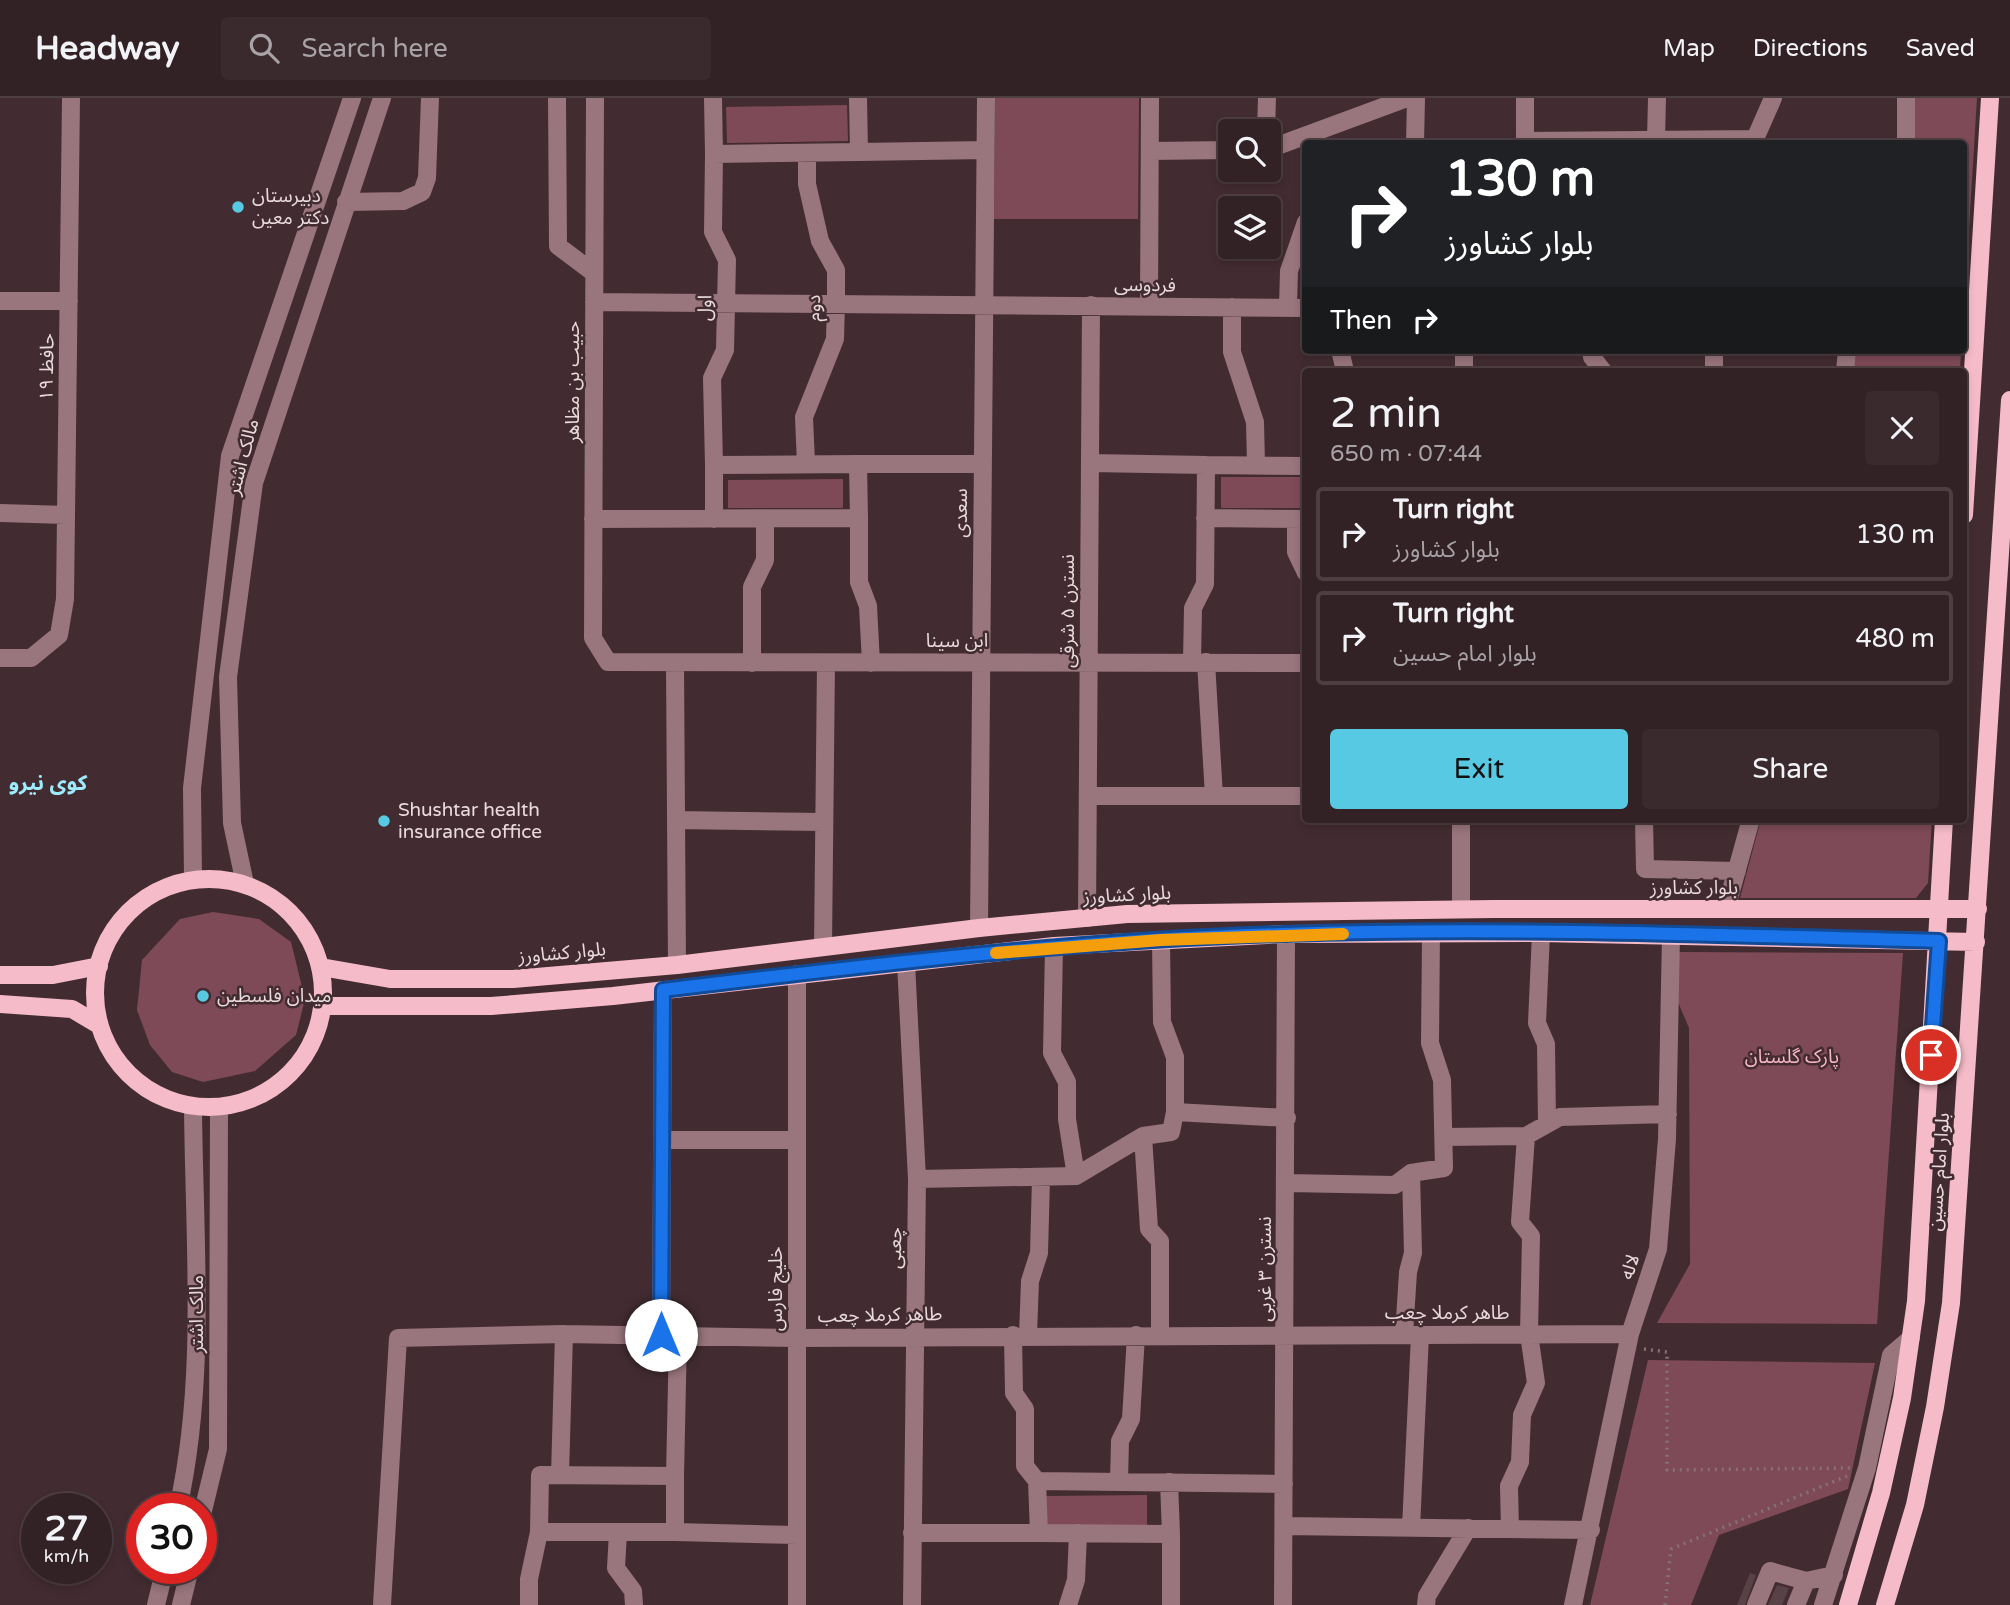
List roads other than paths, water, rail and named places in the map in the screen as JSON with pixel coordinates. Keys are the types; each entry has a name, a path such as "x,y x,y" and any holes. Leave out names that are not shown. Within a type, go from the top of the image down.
{"main road":[{"path":"1967,467 1990,98"},
{"name":"بلوار امام حسین","path":"1885,1605 1914,1505 1935,1407 1951,1303 2010,400"},
{"name":"بلوار امام حسین","path":"1848,1605 1881,1493 1902,1398 1916,1301 1944,823"},
{"path":"219,878 245,884 280,902 306,932 321,967 323,1006 312,1044 289,1076 257,1098 219,1108 193,1107 161,1098 134,1080 113,1055 99,1026 94,986 103,948 125,915 156,891 193,879 219,878"},
{"name":"بلوار کشاورز","path":"321,967 390,979 513,979 677,965 979,928 1127,914 1461,909 1978,909"},
{"path":"323,1006 491,1006 663,990 1054,946 1286,934 1541,933 1976,942"},
{"path":"0,975 53,975 99,966"},
{"path":"0,1004 72,1009 99,1026"}],"street":[{"name":"حافظ ۱۹","path":"0,658 31,658 59,635 65,599 71,98"},
{"name":"مالک اشتر","path":"193,879 192,789 230,456 352,98"},
{"name":"مالک اشتر","path":"245,884 232,823 228,677 254,483 382,98"},
{"path":"346,202 403,201 422,192 427,178 430,98"},
{"path":"557,98 558,246 594,273"},
{"name":"حبیب بن مظاهر","path":"595,98 593,638 608,662"},
{"name":"اول","path":"713,98 713,232 727,260 725,350 712,378 715,519"},
{"path":"858,98 859,152"},
{"name":"سعدی","path":"979,928 986,98"},
{"path":"1149,306 1150,98"},
{"path":"1266,119 1267,98"},
{"path":"1318,137 1359,107 1407,98"},
{"path":"1415,140 1416,98"},
{"path":"1525,98 1525,140"},
{"path":"1656,140 1657,98"},
{"path":"1730,140 1755,139 1773,98"},
{"path":"1906,98 1906,140"},
{"path":"1281,146 1302,141"},
{"path":"714,154 985,150"},
{"path":"1150,151 1218,150"},
{"name":"دوم","path":"806,464 803,417 835,339 836,303 836,270 820,242 807,184 807,153"},
{"path":"1297,308 1289,271 1302,234"},
{"path":"0,301 69,301"},
{"name":"فردوسی","path":"594,302 984,303 1297,308"},
{"name":"نسترن ۵ شرقی","path":"1087,918 1091,305"},
{"path":"1232,307 1232,352 1255,422 1256,465"},
{"path":"1090,463 1302,466"},
{"path":"714,464 982,464"},
{"path":"859,464 859,582 869,606 871,663"},
{"path":"1206,464 1205,584 1193,608 1213,796"},
{"path":"0,513 66,515"},
{"path":"593,519 859,518"},
{"path":"1205,518 1301,519 1296,552 1302,565"},
{"path":"752,663 752,587 765,560 765,519"},
{"name":"ابن سینا","path":"608,662 1302,663"},
{"path":"675,663 677,965"},
{"path":"823,947 826,663"},
{"path":"1088,796 1302,796"},
{"path":"676,820 824,822"},
{"path":"1461,823 1461,909"},
{"path":"1644,823 1646,869 1737,871"},
{"path":"1726,909 1750,823"},
{"path":"1541,933 1537,1023 1546,1044 1547,1124"},
{"name":"نسترن ۳ غربی","path":"1283,1605 1287,1183 1286,934"},
{"path":"1287,1183 1395,1185 1410,1173 1444,1168 1442,1080 1430,1043 1431,934"},
{"name":"لاله","path":"1573,1605 1591,1530 1629,1340 1658,1249 1668,1114 1671,935"},
{"path":"917,1179 1041,1179 1076,1176 1143,1136 1171,1132 1175,1112 1175,1057 1161,1022 1161,940"},
{"path":"1054,946 1052,1053 1067,1082 1067,1119 1076,1176"},
{"name":"چعبی","path":"906,963 917,1179 912,1605"},
{"name":"خلیج فارس","path":"797,974 797,1605"},
{"path":"663,990 662,1140 675,1476 674,1532"},
{"name":"مالک اشتر","path":"181,1493 190,1452 195,1342 193,1107"},
{"name":"مالک اشتر","path":"207,1493 218,1449 219,1108"},
{"path":"1175,1112 1287,1118"},
{"path":"1445,1137 1526,1136 1560,1117 1668,1114"},
{"path":"1143,1136 1149,1229 1160,1241 1160,1335"},
{"path":"1510,1529 1509,1486 1520,1462 1522,1415 1536,1383 1529,1334 1531,1236 1520,1222 1526,1136"},
{"path":"662,1140 797,1140"},
{"path":"1410,1173 1413,1253 1408,1272 1412,1335 1411,1528"},
{"path":"1039,1533 1037,1480 1025,1466 1025,1409 1014,1393 1020,1335 1030,1281 1039,1253 1041,1179"},
{"path":"560,1475 564,1334"},
{"name":"طاهر کرملا چعب","path":"382,1605 398,1338 564,1334 797,1338 915,1335 1529,1334 1629,1340"},
{"path":"1119,1481 1120,1441 1131,1419 1136,1335"},
{"path":"1823,1605 1867,1468 1891,1355 1911,1338"},
{"path":"529,1605 529,1578 539,1532 540,1475 675,1476"},
{"path":"1037,1480 1284,1484"},
{"path":"1170,1482 1171,1605"},
{"path":"1284,1526 1591,1530"},
{"path":"1426,1605 1427,1596 1468,1528"},
{"path":"539,1532 797,1535"},
{"path":"618,1532 616,1568 634,1591 634,1605"},
{"path":"912,1533 1171,1534"},
{"path":"1068,1605 1076,1580 1077,1533"},
{"path":"1756,1605 1770,1571 1806,1581 1834,1574"},
{"path":"1797,1605 1806,1581"},
{"path":"156,1605 161,1584"},
{"path":"181,1605 186,1584"}],"place":[{"name":"دبیرستان دکتر معین","path":"238,207"},
{"name":"Shushtar health insurance office","path":"384,821"},
{"name":"میدان فلسطین","path":"203,996"}],"district":[{"name":"کوی نیرو","path":"48,783"}],"park label":[{"name":"پارک گلستان","path":"1792,1057"}]}
